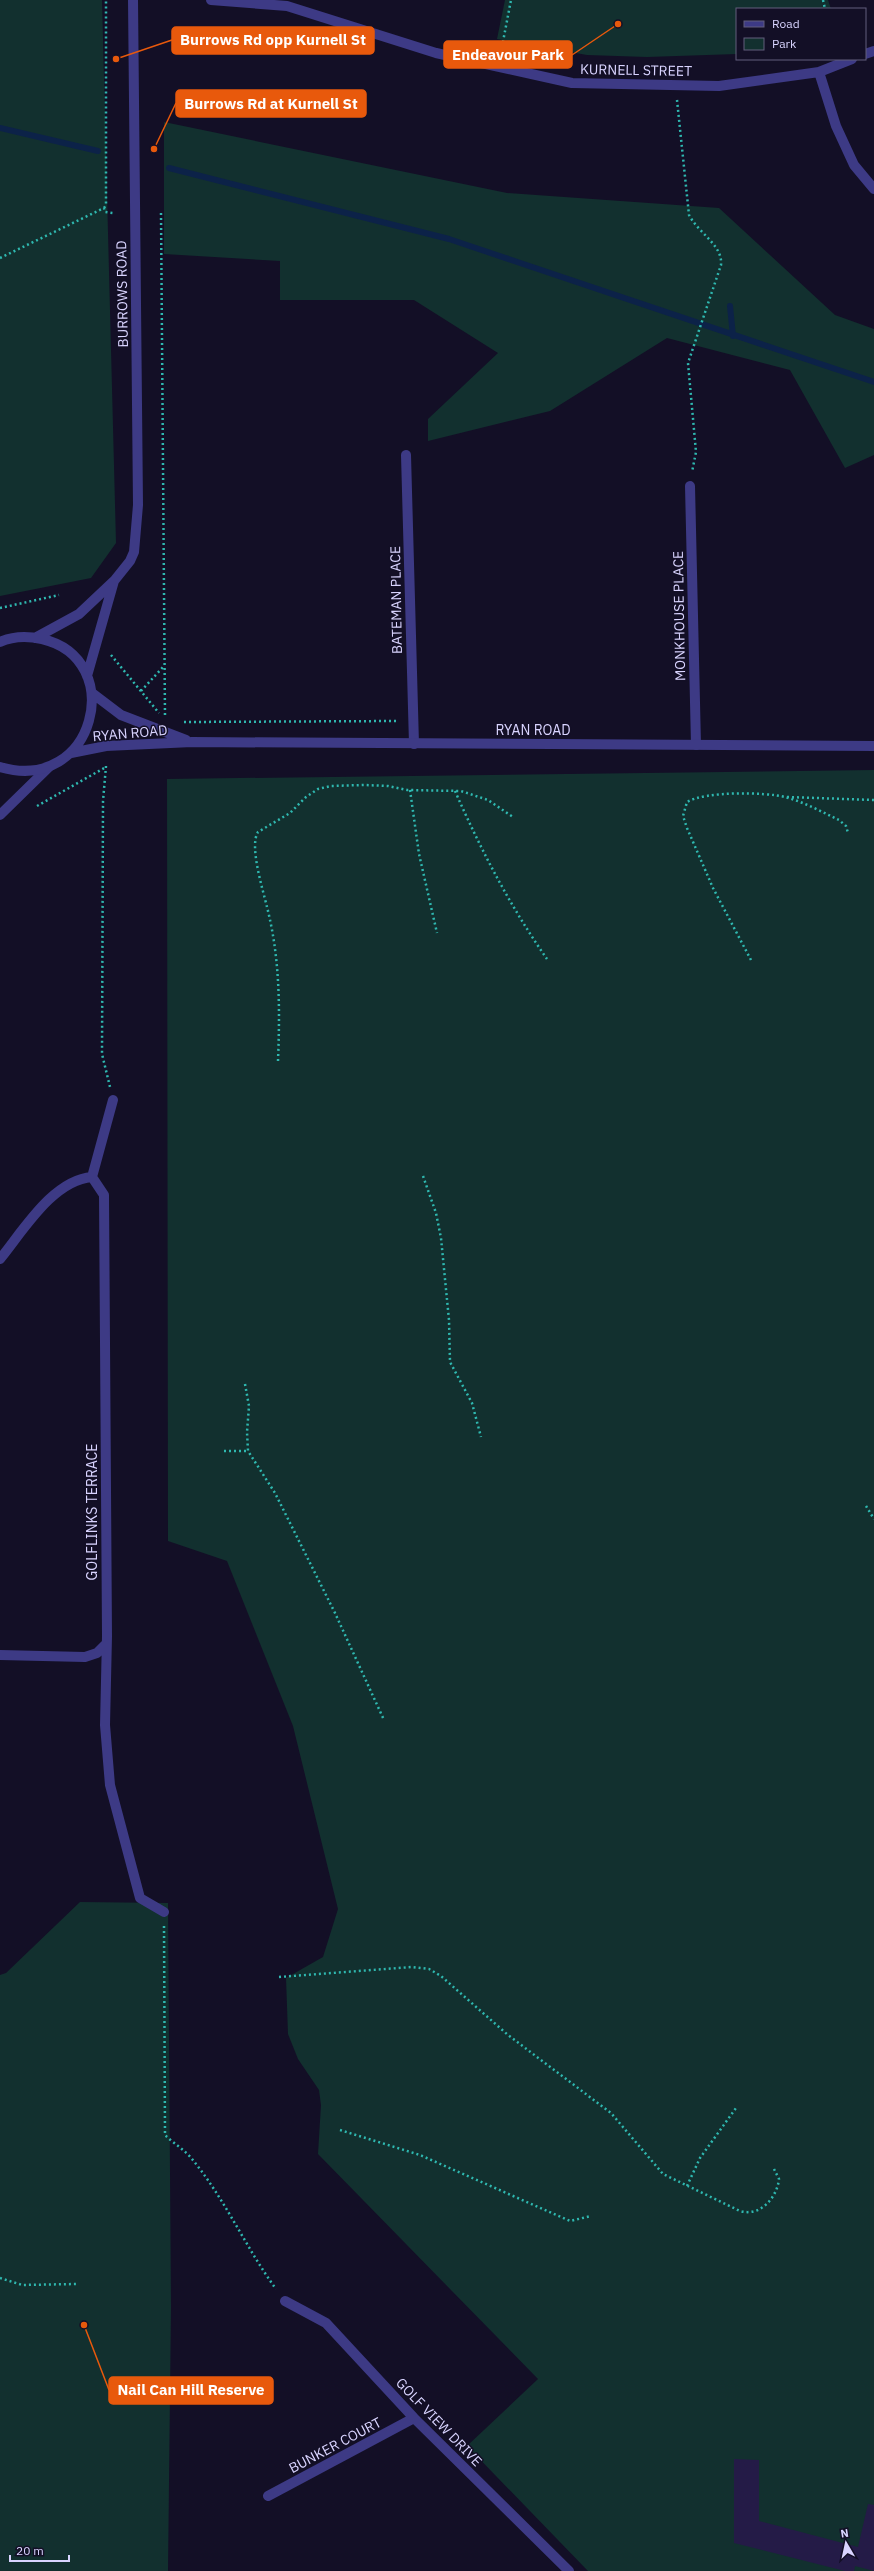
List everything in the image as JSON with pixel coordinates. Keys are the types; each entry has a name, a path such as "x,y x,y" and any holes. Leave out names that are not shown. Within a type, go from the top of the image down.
{"street":[{"name":"BURROWS ROAD","path":"35,638 79,614 114,581 134,552 137,529 133,0"},
{"name":"KURNELL STREET","path":"211,0 287,3 436,53 572,83 719,86 819,72 849,60"},
{"path":"819,72 836,126 854,165 874,189"},
{"name":"BATEMAN PLACE","path":"406,455 414,744"},
{"name":"MONKHOUSE PLACE","path":"690,486 696,745"},
{"name":"BURROWS ROAD","path":"87,676 114,581"},
{"path":"0,642 21,637 51,641 66,651 78,662 87,676 92,693 92,710 89,726 71,753 48,767 0,815"},
{"name":"RYAN ROAD","path":"92,693 121,715 144,726 192,742"},
{"name":"RYAN ROAD","path":"71,753 106,746 192,742 874,746"},
{"path":"0,767 24,772 48,767"},
{"path":"0,1259 54,1194 80,1178 92,1177 113,1100"},
{"name":"GOLFLINKS TERRACE","path":"92,1177 104,1195 105,1725 110,1785 140,1898 164,1912"},
{"path":"0,1655 85,1657 97,1653 106,1645"},
{"name":"GOLF VIEW DRIVE","path":"285,2301 326,2323 414,2418 569,2571"},
{"name":"BUNKER COURT","path":"268,2496 414,2418"}],"path":[{"path":"106,0 104,208 105,212 113,213"},
{"path":"498,67 511,0"},
{"path":"673,85 681,128 689,215 695,227 719,250 722,256 688,363 696,452 690,486"},
{"path":"0,258 104,208"},
{"path":"161,213 164,717"},
{"path":"0,608 59,595"},
{"path":"111,655 164,717 170,718"},
{"path":"141,691 164,666"},
{"path":"182,722 413,721"},
{"path":"37,806 106,766 102,801 102,1054 113,1100"},
{"path":"278,1061 280,1011 276,946 258,869 256,836 318,789 364,785 410,790 469,792 488,800 513,817"},
{"path":"410,790 419,854 437,933"},
{"path":"455,791 489,864 530,935 547,959"},
{"path":"751,960 703,866 687,828 684,808 687,802 701,796 874,800"},
{"path":"784,797 840,820 846,826 848,833"},
{"path":"423,1176 436,1213 441,1238 449,1320 450,1362 472,1403 481,1437"},
{"path":"245,1384 249,1406 247,1432 248,1451 275,1493 329,1599 384,1720"},
{"path":"224,1451 248,1451"},
{"path":"866,1506 874,1519"},
{"path":"164,1912 164,2135 191,2158 206,2177 260,2268 285,2301"},
{"path":"279,1977 412,1968 429,1969 441,1976 524,2048 611,2112 655,2168 671,2179 740,2211 755,2213 766,2206 777,2186 778,2179 774,2168"},
{"path":"688,2186 700,2158 736,2108"},
{"path":"340,2130 420,2155 570,2221 591,2216"},
{"path":"0,2278 22,2285 76,2284"}],"green space":[{"path":"0,0 102,0 116,543 91,578 0,596"},
{"path":"505,0 828,0 831,8 736,8 736,54 647,57 587,55 497,39"},
{"path":"164,122 507,193 719,208 835,315 874,329 874,455 845,468 790,370 667,338 550,411 428,441 428,419 498,353 414,300 280,300 280,261 164,254"},
{"path":"874,770 874,2571 588,2571 467,2446 538,2379 318,2154 321,2105 319,2090 298,2059 288,2034 286,1978 323,1957 338,1909 293,1726 227,1561 168,1541 167,779"},
{"path":"80,1902 168,1903 171,2306 168,2571 0,2571 0,1975 6,1973"}],"building":[{"path":"734,2459 759,2460 759,2521 858,2547 868,2504 874,2505 874,2571 855,2566 854,2571 845,2571 734,2543"}],"waterway":[{"path":"0,128 98,151"},
{"path":"169,168 449,239 874,382"},
{"path":"730,306 733,336"}],"place":[{"name":"Endeavour Park","path":"618,24"},
{"name":"Burrows Rd opp Kurnell St","path":"116,59"},
{"name":"Burrows Rd at Kurnell St","path":"154,149"},
{"name":"Nail Can Hill Reserve","path":"84,2325"}]}
